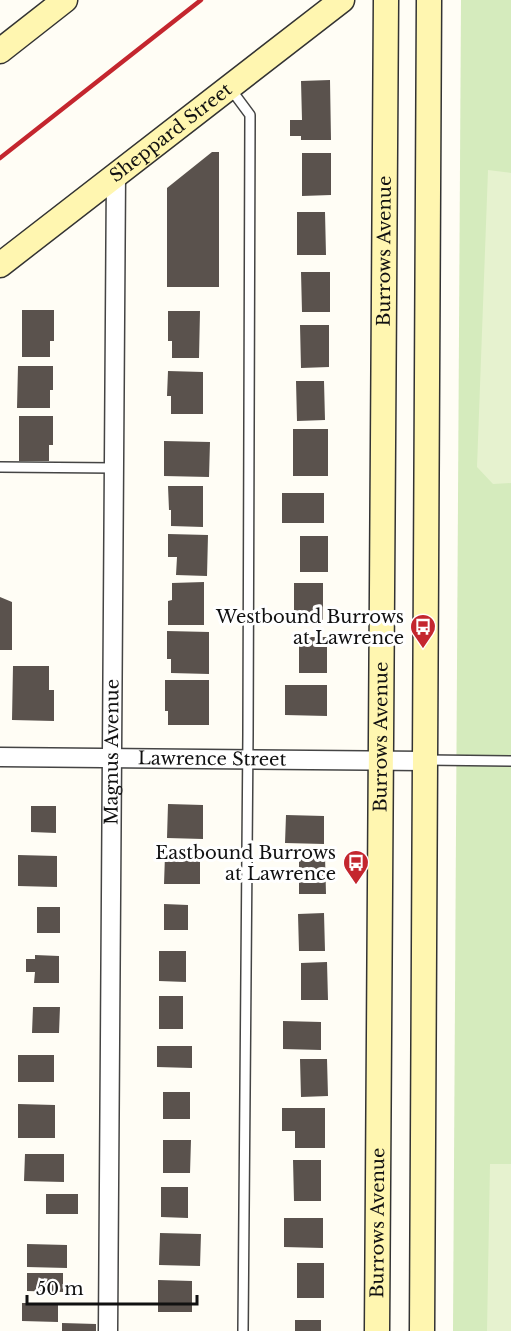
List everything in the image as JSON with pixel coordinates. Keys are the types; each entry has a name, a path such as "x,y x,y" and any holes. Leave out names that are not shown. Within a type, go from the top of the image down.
{"street":[{"path":"0,51 44,8 65,0"},
{"name":"Sheppard Street","path":"0,265 342,0"},
{"name":"Burrows Avenue","path":"377,1331 386,0"},
{"path":"422,1331 429,0"},
{"name":"Magnus Avenue","path":"108,1331 116,174"},
{"name":"Lawrence Street","path":"0,757 424,760"}],"lane":[{"path":"229,86 250,115 243,1331"},
{"path":"0,467 114,468"},
{"path":"424,760 511,761"}],"green space":[{"path":"461,0 511,0 511,1331 453,1331"},
{"path":"488,170 511,173 511,483 493,484 477,467"},
{"path":"490,1164 511,1164 511,1331 487,1331"}],"building":[{"path":"330,80 331,140 301,140 301,136 290,136 290,120 302,120 301,81"},
{"path":"212,152 219,152 219,287 167,287 167,188"},
{"path":"302,153 331,153 331,195 302,196"},
{"path":"297,212 325,212 326,255 297,255"},
{"path":"301,272 330,272 330,312 302,312"},
{"path":"22,310 54,310 54,341 50,341 50,357 22,357"},
{"path":"168,311 200,311 199,358 172,358 172,341 168,341"},
{"path":"300,325 329,325 329,367 301,368"},
{"path":"18,366 53,366 50,408 17,408"},
{"path":"168,371 203,372 203,414 171,414 171,396 167,396"},
{"path":"296,381 324,381 325,420 297,421"},
{"path":"19,416 53,416 53,445 49,445 49,461 19,461"},
{"path":"293,429 328,429 328,476 293,476"},
{"path":"164,441 210,442 209,477 164,476"},
{"path":"168,486 203,486 203,527 171,526"},
{"path":"282,493 324,493 324,523 282,523"},
{"path":"168,534 208,535 207,576 176,575 177,557 168,557"},
{"path":"300,536 328,536 328,572 300,572"},
{"path":"204,582 204,625 168,625 168,601 172,600 172,583"},
{"path":"294,583 323,583 323,624 294,624"},
{"path":"0,597 12,602 12,650 0,650"},
{"path":"167,631 209,632 209,674 171,673 171,659 167,659"},
{"path":"299,637 327,637 327,673 299,673"},
{"path":"13,666 49,666 49,690 54,690 54,721 12,720"},
{"path":"165,680 209,680 209,725 168,725 168,711 165,711"},
{"path":"285,685 327,685 327,716 285,715"},
{"path":"168,804 203,805 203,839 167,838"},
{"path":"31,806 56,806 56,833 31,832"},
{"path":"286,815 324,816 324,844 285,843"},
{"path":"18,855 57,856 57,887 18,886"},
{"path":"165,855 200,856 200,884 164,884"},
{"path":"325,856 326,894 299,894 299,857"},
{"path":"164,904 188,905 188,930 164,930"},
{"path":"37,907 60,907 60,933 37,933"},
{"path":"324,913 325,951 299,951 298,914"},
{"path":"159,951 186,951 186,982 159,981"},
{"path":"35,955 59,956 59,983 34,983 35,972 26,972 26,959 35,959"},
{"path":"327,962 328,1000 301,1000 301,963"},
{"path":"159,996 183,996 183,1029 159,1029"},
{"path":"33,1007 60,1007 59,1033 32,1033"},
{"path":"283,1021 321,1022 321,1050 283,1049"},
{"path":"157,1046 192,1046 192,1068 157,1067"},
{"path":"18,1055 54,1055 54,1082 18,1082"},
{"path":"300,1059 327,1059 328,1096 301,1097"},
{"path":"163,1092 190,1092 190,1119 163,1119"},
{"path":"18,1104 55,1105 55,1138 18,1138"},
{"path":"282,1108 325,1108 325,1148 295,1148 295,1131 282,1131"},
{"path":"163,1140 191,1140 190,1173 163,1173"},
{"path":"25,1154 64,1154 64,1182 24,1181"},
{"path":"293,1160 321,1160 321,1201 294,1201"},
{"path":"161,1187 188,1187 188,1218 161,1217"},
{"path":"46,1194 78,1194 78,1214 46,1214"},
{"path":"284,1218 323,1218 323,1248 284,1247"},
{"path":"160,1233 201,1234 200,1266 159,1265"},
{"path":"27,1244 67,1245 67,1268 27,1267"},
{"path":"297,1263 324,1263 324,1298 297,1298"},
{"path":"27,1273 63,1273 63,1292 27,1291"},
{"path":"158,1280 192,1281 192,1312 158,1312"},
{"path":"22,1303 58,1303 58,1322 22,1321"},
{"path":"295,1320 321,1320 321,1331 295,1331"},
{"path":"62,1323 96,1324 96,1331 62,1331"}],"railway":[{"path":"0,158 201,0"}],"place":[{"name":"Westbound Burrows at Lawrence","path":"423,650"},
{"name":"Eastbound Burrows at Lawrence","path":"356,886"}]}
